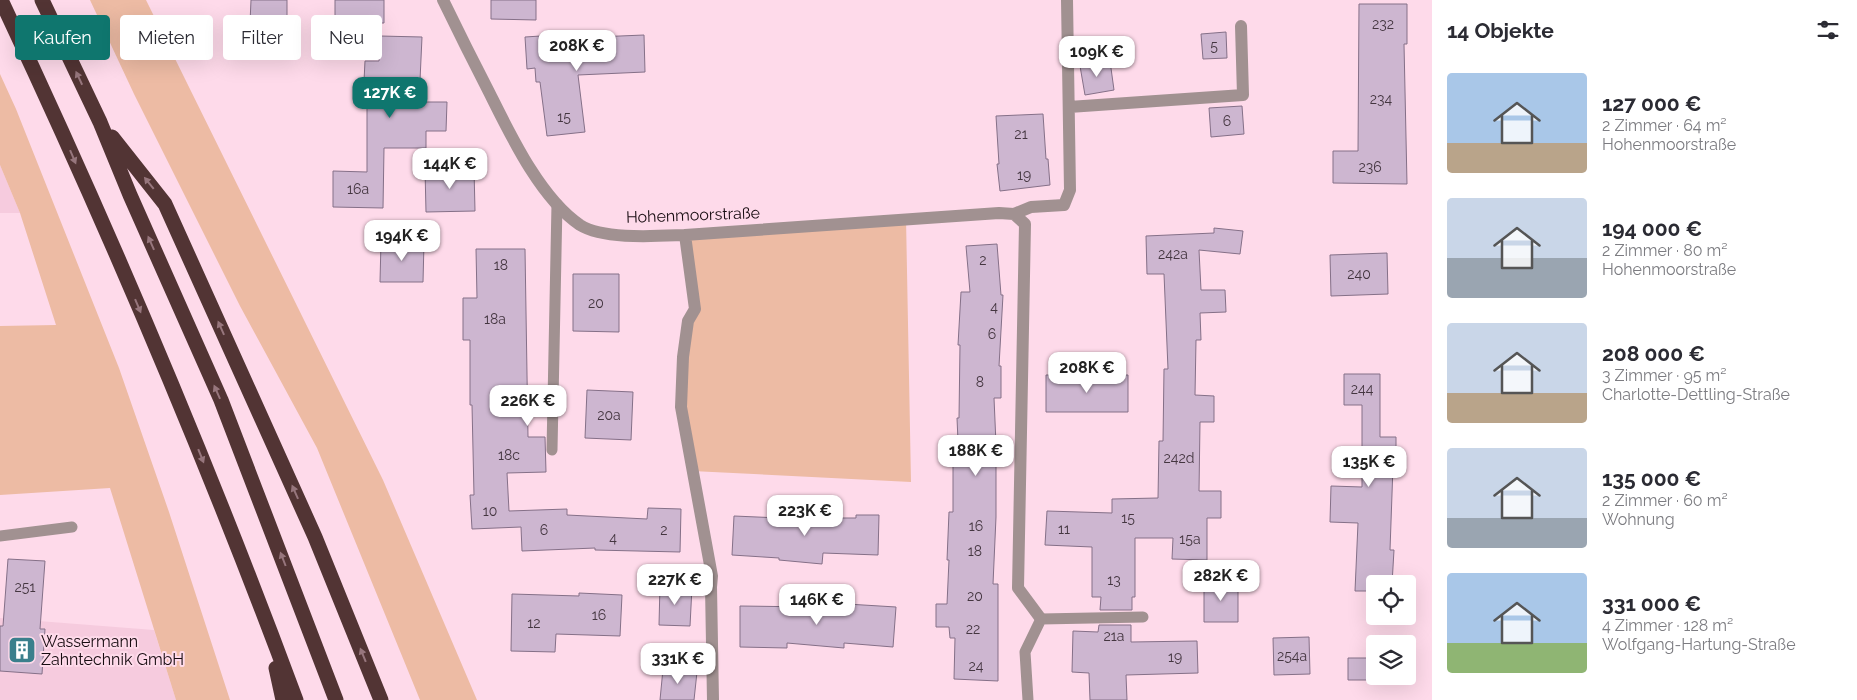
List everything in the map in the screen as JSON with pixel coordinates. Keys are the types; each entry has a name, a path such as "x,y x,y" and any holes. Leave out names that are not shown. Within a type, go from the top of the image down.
{"highway":[{"path":"1,0 54,112 177,396 263,611 296,700"},
{"path":"42,0 100,122 134,204 221,400 336,700"},
{"path":"100,122 166,204 315,537 381,700"},
{"path":"263,611 283,700"}],"street":[{"name":"Hohenmoorstraße","path":"443,0 512,137 533,172 557,204 581,225 600,232 634,237 685,235 951,215 1014,214 1031,207 1064,205 1070,190 1067,0"},
{"path":"1069,106 1243,95 1241,26"},
{"path":"1014,214 1025,224 1018,588 1041,619"},
{"path":"685,235 695,309 688,321 683,357 681,407 712,576 713,700"}],"lane":[{"path":"552,450 557,204"},
{"path":"0,536 72,527"},
{"path":"1028,700 1026,652 1041,619 1143,617"}],"shaded area":[{"path":"90,0 146,0 153,15 120,15 120,60 176,60 383,480 477,700 420,700 317,448 240,306 134,94 110,43 110,15 97,15"},
{"path":"0,74 16,109 119,368 169,512 230,700 176,700 110,488 0,495 0,326 56,325 20,213 0,165"},
{"path":"0,165 20,213 0,213"},
{"path":"906,218 911,482 692,471 681,407 695,309 685,235"},
{"path":"0,618 154,630 176,700 0,700"}],"building":[{"path":"251,0 287,0 287,15 250,15"},
{"path":"335,0 384,0 384,23 382,23 382,15 335,15"},
{"path":"491,0 536,0 536,20 491,19"},
{"path":"1359,4 1407,4 1407,44 1404,44 1407,184 1333,183 1333,151 1358,151"},
{"path":"1226,32 1227,58 1203,59 1201,34"},
{"path":"572,34 572,38 644,35 645,72 578,75 585,132 547,136 540,82 536,82 535,68 527,69 525,37"},
{"path":"382,36 422,37 419,102 447,102 446,131 426,131 426,148 384,148 383,208 333,207 333,171 367,172 367,81 364,81 365,61 382,60"},
{"path":"1110,61 1114,90 1085,95 1080,66"},
{"path":"1242,106 1244,134 1211,137 1209,108"},
{"path":"1043,114 1050,185 1000,191 997,164 999,164 996,116"},
{"path":"425,169 474,169 475,211 426,212"},
{"path":"1214,228 1243,231 1240,254 1199,250 1201,290 1225,290 1226,312 1200,313 1201,340 1196,340 1195,395 1214,396 1214,422 1200,422 1199,491 1221,491 1221,518 1207,518 1207,560 1172,559 1173,538 1135,538 1135,597 1132,597 1132,610 1100,610 1101,597 1092,597 1092,547 1045,545 1047,511 1112,513 1112,499 1158,498 1159,441 1163,441 1164,369 1168,369 1164,274 1147,274 1146,236 1214,233"},
{"path":"381,242 424,243 423,282 380,282"},
{"path":"997,244 1001,295 1003,295 999,366 1001,366 1001,398 994,398 996,517 993,584 998,584 998,681 954,679 955,638 950,638 949,627 936,627 936,604 947,604 949,512 953,512 953,464 959,464 957,418 959,418 960,345 958,345 961,292 970,292 966,246"},
{"path":"476,249 525,249 528,437 545,437 546,472 507,473 509,511 567,509 567,515 647,519 648,508 681,509 680,552 595,550 595,548 522,551 521,527 472,529 470,495 474,495 472,405 470,405 470,340 463,340 463,298 477,298"},
{"path":"1387,253 1388,294 1331,296 1330,255"},
{"path":"573,274 619,274 619,332 573,331"},
{"path":"1344,374 1380,374 1380,437 1396,437 1396,466 1393,466 1390,550 1394,550 1393,575 1366,575 1366,591 1355,591 1358,523 1330,522 1331,486 1362,487 1362,405 1344,405"},
{"path":"1046,375 1128,375 1128,412 1046,412"},
{"path":"587,390 633,392 631,440 585,438"},
{"path":"856,515 879,515 878,555 823,553 822,564 779,560 779,558 732,555 734,516 856,518"},
{"path":"8,559 45,561 40,629 45,629 42,674 0,671 0,626 3,626"},
{"path":"1204,582 1238,582 1238,622 1204,622"},
{"path":"660,585 692,587 690,626 659,625"},
{"path":"579,593 622,595 620,636 556,634 555,652 511,651 512,594 579,596"},
{"path":"814,602 896,607 893,647 844,643 844,648 787,643 787,648 740,647 740,606 813,607"},
{"path":"1099,625 1131,625 1131,642 1197,641 1198,673 1126,675 1127,700 1090,700 1089,673 1072,672 1073,631 1098,632"},
{"path":"1309,637 1310,674 1274,675 1273,638"},
{"path":"1348,658 1366,658 1366,680 1348,680"},
{"path":"663,669 697,672 694,700 660,700"}],"place":[{"name":"Wassermann Zahntechnik GmbH","path":"22,650"}]}
